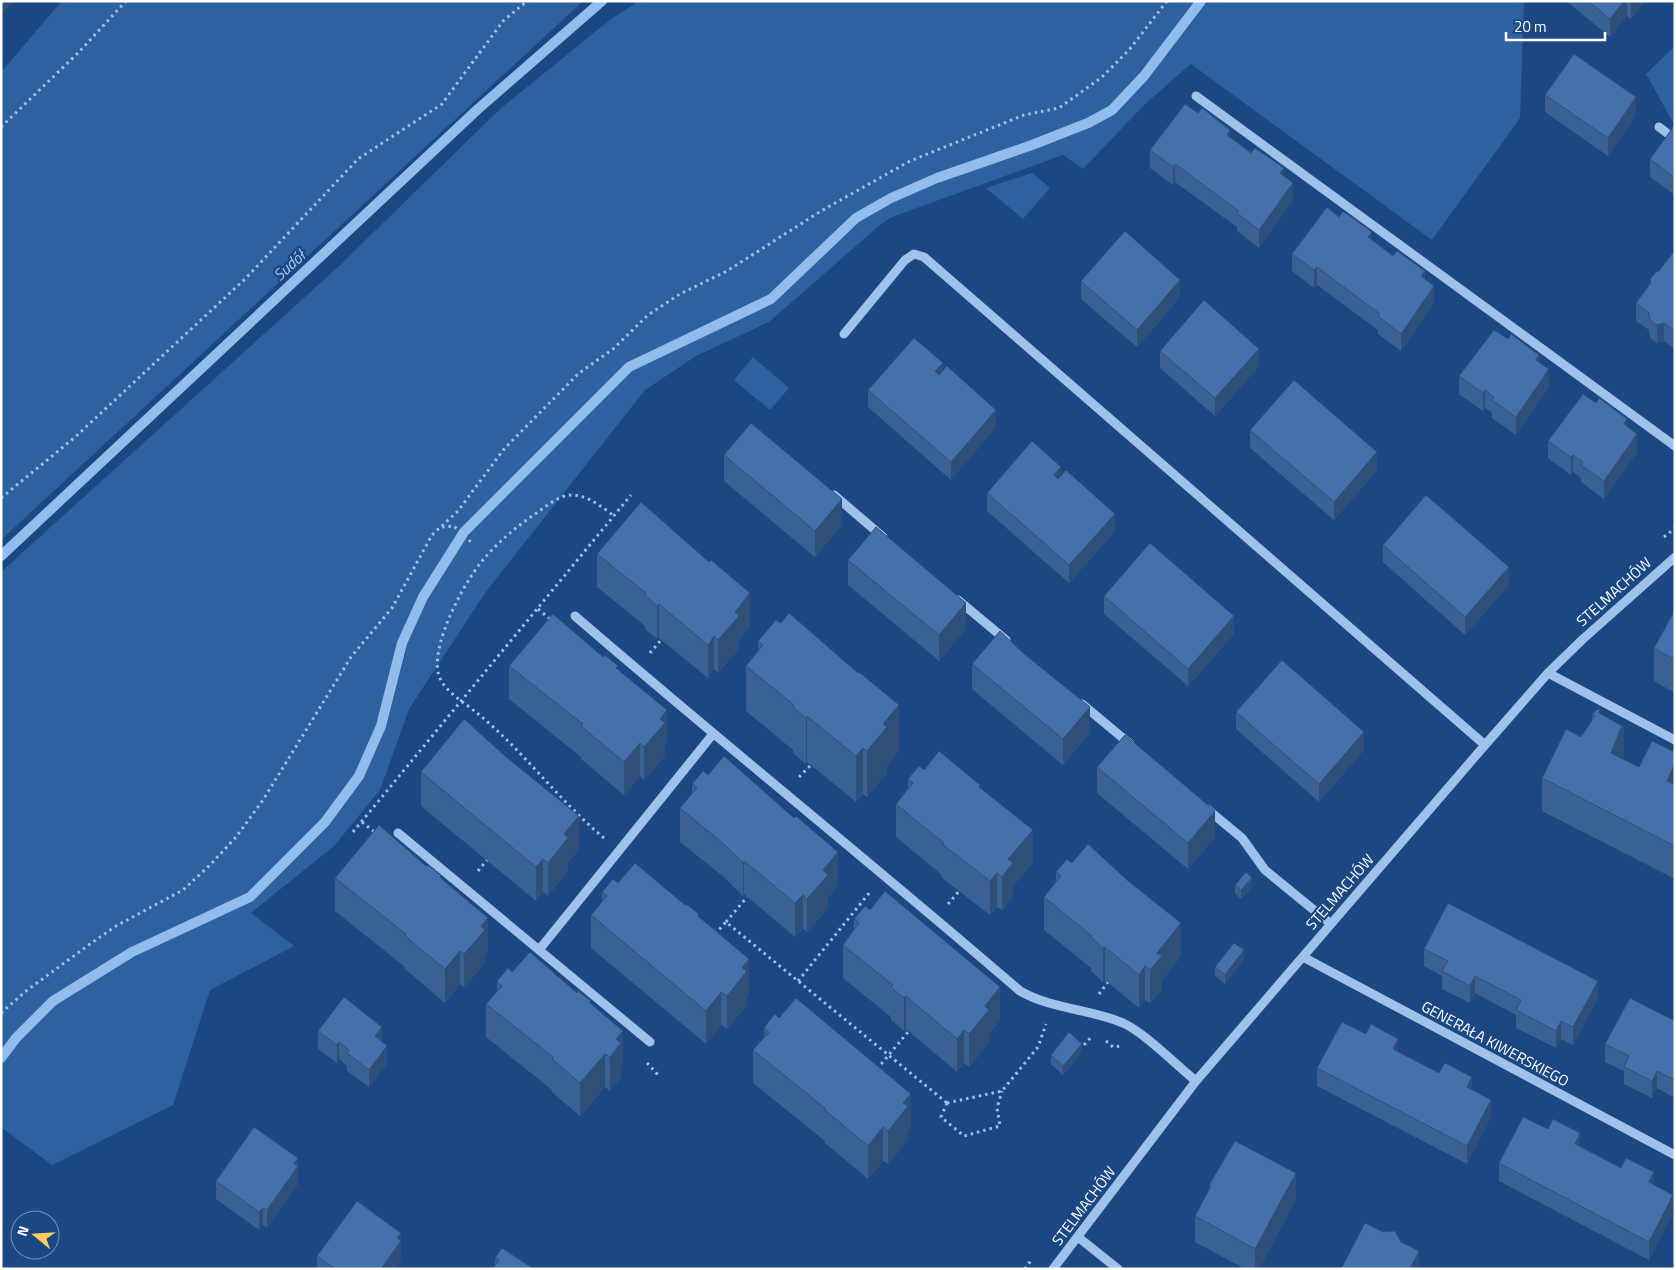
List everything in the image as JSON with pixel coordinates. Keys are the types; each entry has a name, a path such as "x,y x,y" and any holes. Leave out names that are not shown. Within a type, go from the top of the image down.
{"street":[{"path":"1196,96 1675,446"},
{"path":"1659,127 1675,138"},
{"path":"844,334 905,260 914,254 924,257 1485,745"},
{"path":"826,489 894,546"},
{"name":"STELMACHÓW","path":"1053,1269 1196,1081 1485,745 1548,673 1582,638 1675,557"},
{"path":"947,591 1015,648"},
{"path":"575,616 713,734 885,875 1020,991 1032,998 1126,1024 1196,1081"},
{"path":"1548,673 1675,740"},
{"path":"1076,699 1136,750"},
{"path":"539,950 713,734"},
{"path":"1196,800 1242,838 1266,870 1331,924"},
{"path":"398,833 650,1042"},
{"name":"GENERAŁA KIWERSKIEGO","path":"1303,957 1675,1155"},
{"path":"1078,1237 1118,1269"}],"path":[{"path":"1,127 79,52 126,1"},
{"path":"1,498 74,438 245,279 358,159 442,104 503,21 527,1"},
{"path":"1,1014 26,991 116,926 183,890 236,837 263,800 351,656 392,608 432,535 458,510 504,449 579,373 613,349 648,315 680,294 744,262 821,211 910,161 1024,115 1060,108 1102,77 1123,57 1167,1"},
{"path":"599,846 605,838 582,820 490,724 462,701 440,678 436,663 448,616 487,555 522,523 557,498 571,495 586,498 614,516"},
{"path":"353,832 631,495"},
{"path":"442,527 454,526 472,543"},
{"path":"538,609 552,621"},
{"path":"648,655 661,640"},
{"path":"641,649 656,661"},
{"path":"790,773 797,779 811,765"},
{"path":"362,822 377,835"},
{"path":"477,873 487,860"},
{"path":"798,981 885,875"},
{"path":"948,904 960,890"},
{"path":"711,939 747,896"},
{"path":"940,898 955,910"},
{"path":"726,922 947,1103"},
{"path":"709,927 716,933"},
{"path":"1096,999 1108,982"},
{"path":"947,1103 941,1118 964,1136 1000,1126 997,1108 1002,1091 1038,1047 1047,1020"},
{"path":"873,1074 908,1032"},
{"path":"1076,1041 1083,1046 1093,1036"},
{"path":"947,1103 1002,1091"}],"shaded area":[{"path":"62,1 583,1 1,540 1,72"},
{"path":"639,1 1524,1 1520,118 1432,240 1191,64 1145,104 1083,169 1063,155 892,217 881,224 769,322 696,356 645,390 485,593 409,709 380,790 334,846 251,913 294,946 210,990 173,1105 52,1165 1,1127 1,572 338,267 500,109 611,19"},
{"path":"1675,46 1675,126 1646,74"},
{"path":"1032,173 1050,188 1023,219 986,188"},
{"path":"753,357 789,388 770,410 734,380"}],"building":[{"path":"1588,1 1624,1 1610,19"},
{"path":"1574,54 1636,97 1608,138 1545,95"},
{"path":"1185,104 1198,113 1202,108 1230,130 1227,135 1251,153 1255,148 1284,168 1280,173 1293,183 1259,230 1237,213 1239,211 1175,164 1173,167 1150,150"},
{"path":"1675,127 1675,178 1650,159"},
{"path":"1327,207 1339,217 1343,211 1372,232 1368,237 1393,256 1397,251 1425,271 1421,276 1434,286 1401,334 1378,316 1380,314 1317,267 1314,270 1292,254"},
{"path":"1125,231 1180,280 1137,330 1081,281"},
{"path":"1675,250 1675,331 1664,323 1657,325 1650,320 1649,313 1636,303 1651,283 1650,279 1659,271"},
{"path":"1204,300 1259,349 1215,398 1160,351"},
{"path":"1494,330 1508,339 1511,334 1539,355 1536,360 1549,369 1516,417 1492,400 1494,397 1485,390 1483,393 1459,376"},
{"path":"914,338 943,363 935,371 939,375 947,366 996,410 951,462 868,390"},
{"path":"1294,380 1377,452 1334,502 1250,430"},
{"path":"1583,394 1596,403 1599,398 1627,419 1624,424 1637,434 1604,481 1581,465 1583,462 1573,455 1571,457 1548,441"},
{"path":"751,423 842,499 815,531 724,455"},
{"path":"1032,441 1061,467 1054,475 1058,479 1066,470 1115,514 1069,565 987,493"},
{"path":"1426,495 1509,567 1465,617 1383,545"},
{"path":"641,502 709,562 711,560 750,593 735,612 739,616 718,640 714,636 708,645 659,604 657,606 645,595 646,593 597,554"},
{"path":"876,527 966,603 939,635 848,560"},
{"path":"1150,543 1234,616 1188,669 1104,596"},
{"path":"1675,610 1675,660 1654,648"},
{"path":"789,613 858,673 899,705 883,724 887,727 867,751 863,748 856,756 807,716 806,718 793,707 794,705 746,666 763,645 758,641 776,620 781,623"},
{"path":"553,614 603,657 605,655 618,666 616,668 667,710 660,719 665,723 644,747 640,743 624,762 581,726 583,724 509,666"},
{"path":"1000,631 1023,653 1090,707 1063,739 972,664"},
{"path":"1282,660 1364,732 1319,784 1236,712"},
{"path":"1598,709 1600,710 1599,713 1624,727 1621,728 1611,753 1639,767 1652,741 1675,752 1675,763 1667,781 1675,785 1675,846 1542,778 1566,729 1581,737 1595,716 1592,714"},
{"path":"464,719 505,756 579,816 564,834 568,838 548,863 543,859 536,867 421,772"},
{"path":"1125,735 1215,811 1188,843 1097,767"},
{"path":"939,751 980,785 979,787 1033,830 1008,859 1013,863 1002,877 997,873 990,881 942,844 944,843 896,804 913,783 908,779 919,766 924,770"},
{"path":"724,756 794,818 796,816 838,852 823,870 828,875 807,899 803,895 795,903 744,861 743,863 725,845 680,808 697,788 692,784 703,771 708,775"},
{"path":"379,825 426,866 428,865 441,875 440,877 443,880 488,918 481,926 485,930 464,954 460,951 445,969 405,936 406,934 335,878"},
{"path":"1088,844 1127,880 1181,923 1157,953 1162,956 1150,970 1145,966 1139,975 1105,947 1103,948 1092,936 1044,897 1061,876 1056,872 1067,859 1072,863"},
{"path":"635,863 685,905 699,914 698,916 749,959 742,968 747,971 727,996 721,992 706,1011 591,915 607,896 602,892 613,879 618,883"},
{"path":"1246,872 1252,878 1241,890 1235,885"},
{"path":"885,891 1000,987 985,1006 989,1010 969,1034 964,1030 957,1039 906,996 904,998 891,987 893,985 843,945 859,923 854,919 865,906 870,910"},
{"path":"1448,903 1598,981 1573,1027 1561,1021 1556,1031 1516,1010 1521,1000 1475,976 1470,986 1442,971 1448,961 1424,949"},
{"path":"1234,943 1244,950 1225,975 1215,967"},
{"path":"530,952 577,993 578,991 591,1001 590,1003 623,1031 616,1039 621,1043 610,1057 605,1054 580,1083 552,1059 553,1057 486,1004 502,986 497,981 508,968 512,972"},
{"path":"344,997 382,1027 375,1036 387,1046 369,1070 347,1053 349,1050 339,1042 337,1045 318,1031"},
{"path":"796,998 911,1094 903,1103 908,1106 888,1131 883,1127 868,1146 753,1050 769,1032 764,1028 775,1014 779,1018"},
{"path":"1630,998 1675,1021 1675,1080 1657,1071 1652,1081 1624,1067 1629,1056 1605,1044"},
{"path":"1342,1022 1366,1034 1371,1024 1398,1039 1393,1049 1439,1073 1445,1063 1472,1077 1467,1087 1491,1100 1467,1146 1317,1068"},
{"path":"1069,1032 1082,1044 1063,1066 1051,1055"},
{"path":"1523,1117 1548,1129 1553,1119 1580,1133 1575,1144 1621,1168 1626,1158 1654,1172 1649,1182 1673,1195 1649,1242 1499,1163"},
{"path":"254,1127 298,1158 294,1164 298,1166 267,1210 263,1208 259,1212 216,1181"},
{"path":"1235,1141 1296,1173 1255,1249 1195,1216 1211,1186 1209,1185"},
{"path":"357,1201 401,1233 397,1238 401,1241 381,1269 335,1269 317,1256"},
{"path":"1365,1223 1383,1232 1395,1231 1401,1242 1419,1251 1410,1269 1341,1269"},
{"path":"502,1248 534,1269 488,1269 490,1266 493,1268 499,1260 495,1258"}],"waterway":[{"name":"Sudół","path":"1,556 478,109 602,1"},
{"path":"1,1058 16,1038 53,1001 132,952 250,897 325,822 359,776 381,726 402,643 423,597 464,532 629,367 771,299 856,218 891,198 937,178 1032,145 1088,123 1112,110 1144,76 1201,1"}]}
